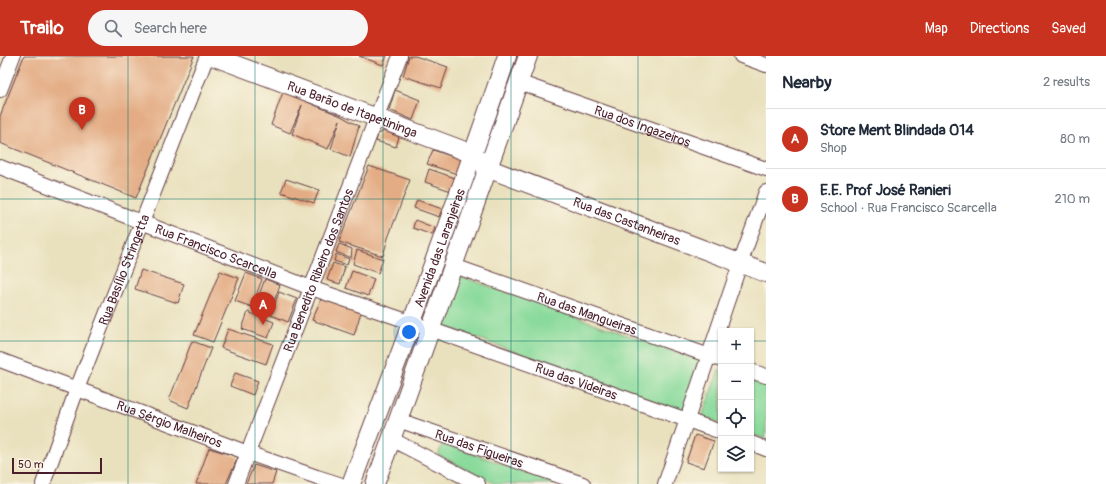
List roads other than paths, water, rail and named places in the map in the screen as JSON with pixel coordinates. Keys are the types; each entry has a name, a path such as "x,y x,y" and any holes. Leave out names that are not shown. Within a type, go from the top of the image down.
{"street":[{"path":"0,90 13,56"},
{"name":"Rua Basílio Stringetta","path":"43,484 77,389 207,56"},
{"name":"Rua Barão de Itapetininga","path":"212,56 474,154 487,168"},
{"name":"Rua Benedito Ribeiro dos Santos","path":"236,484 400,56"},
{"name":"Avenida das Laranjeiras","path":"351,484 413,322 474,154 507,56"},
{"name":"Avenida das Laranjeiras","path":"375,484 432,330 487,168 528,56"},
{"path":"741,56 766,65"},
{"name":"Rua dos Ingazeiros","path":"518,82 766,170"},
{"name":"Rua Francisco Scarcella","path":"0,167 311,288 413,322"},
{"name":"Rua das Castanheiras","path":"487,168 766,273"},
{"path":"665,484 686,420 715,357 740,264 766,192"},
{"name":"Rua das Mangueiras","path":"454,266 715,357"},
{"name":"Rua das Videiras","path":"413,322 718,431"},
{"name":"Rua Sérgio Malheiros","path":"0,360 248,453 317,478 340,484"},
{"path":"754,372 766,376"},
{"name":"Rua das Figueiras","path":"398,420 583,484"},
{"path":"392,439 478,484"},
{"path":"754,444 766,449"}],"place":[{"name":"E.E. Prof José Ranieri","path":"82,130"},
{"name":"Store Ment Blindada 014","path":"263,325"}]}
